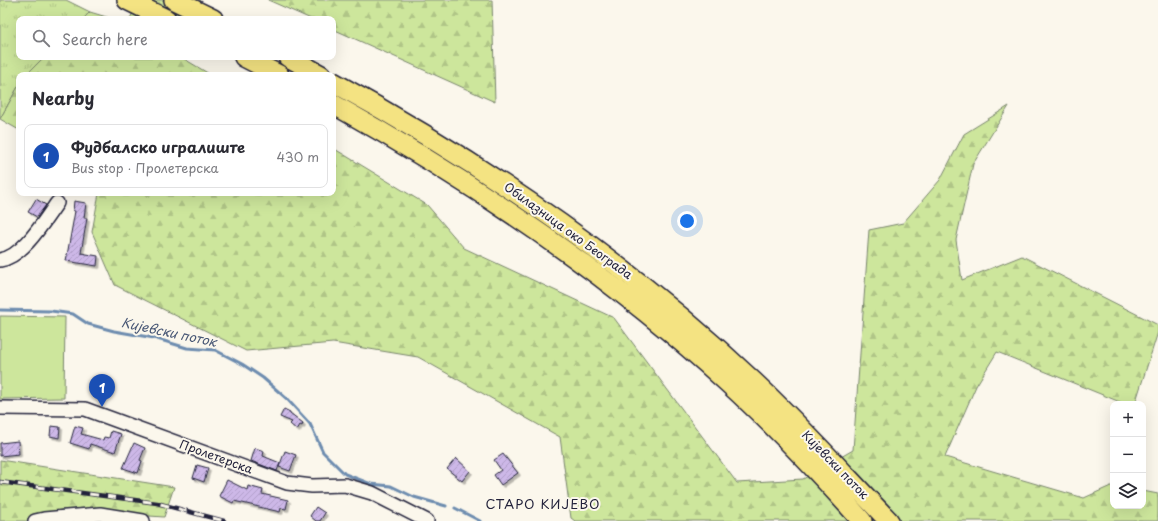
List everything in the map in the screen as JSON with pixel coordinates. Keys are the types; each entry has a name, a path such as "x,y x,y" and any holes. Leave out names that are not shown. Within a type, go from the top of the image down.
{"highway":[{"path":"127,0 160,16"},
{"path":"174,0 207,16"},
{"path":"250,60 273,72"},
{"path":"294,60 316,72"},
{"name":"Обилазница око Београда","path":"336,84 462,157 516,192 584,240 672,310 744,372 782,409"},
{"name":"Обилазница око Београда","path":"336,106 445,170 568,253 645,311 730,384 766,419"},
{"name":"Кијевски поток","path":"782,409 889,521"},
{"name":"Кијевски поток","path":"766,419 862,521"}],"street":[{"path":"0,260 13,255 30,239 57,203"},
{"name":"Пролетерска","path":"0,408 85,409 287,483 312,486 345,485 372,493 427,521"},
{"path":"35,521 44,518 100,514 143,521"}],"green space":[{"path":"0,0 66,0 90,12 86,16 16,16 16,60 41,60 29,72 16,72 16,90 0,119"},
{"path":"138,0 201,0 193,16 131,16"},
{"path":"268,0 492,0 495,102 336,30 336,16 304,16"},
{"path":"90,12 103,16 86,16"},
{"path":"41,60 186,60 206,72 29,72"},
{"path":"16,90 16,128 0,119"},
{"path":"1009,106 973,164 956,240 962,280 1022,256 1158,325 1158,332 1136,401 1118,401 997,352 976,386 945,457 1084,498 1110,486 1110,509 1146,509 1146,492 1158,494 1158,521 575,521 571,518 560,437 418,357 333,343 246,351 115,285 92,232 98,196 336,196 336,150 427,205 464,248 614,318 737,483 803,479 853,450 869,230 903,223 940,180 964,134"},
{"path":"0,316 65,317 64,398 0,399"},
{"path":"0,460 174,487 164,517 61,510 27,519 30,521 0,521"}],"building":[{"path":"36,199 46,205 37,217 28,212"},
{"path":"74,201 86,203 84,218 87,218 81,253 98,256 97,266 66,261 75,211 73,211"},
{"path":"284,409 303,423 302,426 300,425 297,430 290,424 292,422 280,417"},
{"path":"51,426 60,427 59,438 50,436"},
{"path":"75,426 83,428 81,434 103,440 104,437 109,438 111,431 121,434 115,452 90,444 89,449 70,443"},
{"path":"18,441 19,454 0,456 0,443"},
{"path":"134,443 145,448 140,460 142,461 138,473 123,468"},
{"path":"255,448 264,451 263,456 280,463 277,471 251,461"},
{"path":"285,451 296,455 290,471 279,467"},
{"path":"503,454 518,473 501,485 494,475 501,470 494,460"},
{"path":"456,458 470,471 462,481 447,469"},
{"path":"197,465 208,468 204,482 193,478"},
{"path":"227,480 247,490 248,486 263,490 262,494 288,500 286,509 281,508 280,512 234,501 233,503 219,496"},
{"path":"316,507 325,513 320,521 316,521 310,516"}],"waterway":[{"name":"Кијевски поток","path":"0,310 51,311 73,314 88,324 114,331 154,338 187,348 215,350 242,364 263,378 287,399 310,424 323,452 345,474 371,484 391,486 414,497 446,506"},
{"name":"Кијевски поток","path":"455,508 480,521"}],"railway":[{"path":"0,482 157,503 224,521"}],"place":[{"name":"Фудбалско игралиште","path":"102,407"}],"district":[{"name":"СТАРО КИЈЕВО","path":"543,504"}]}
